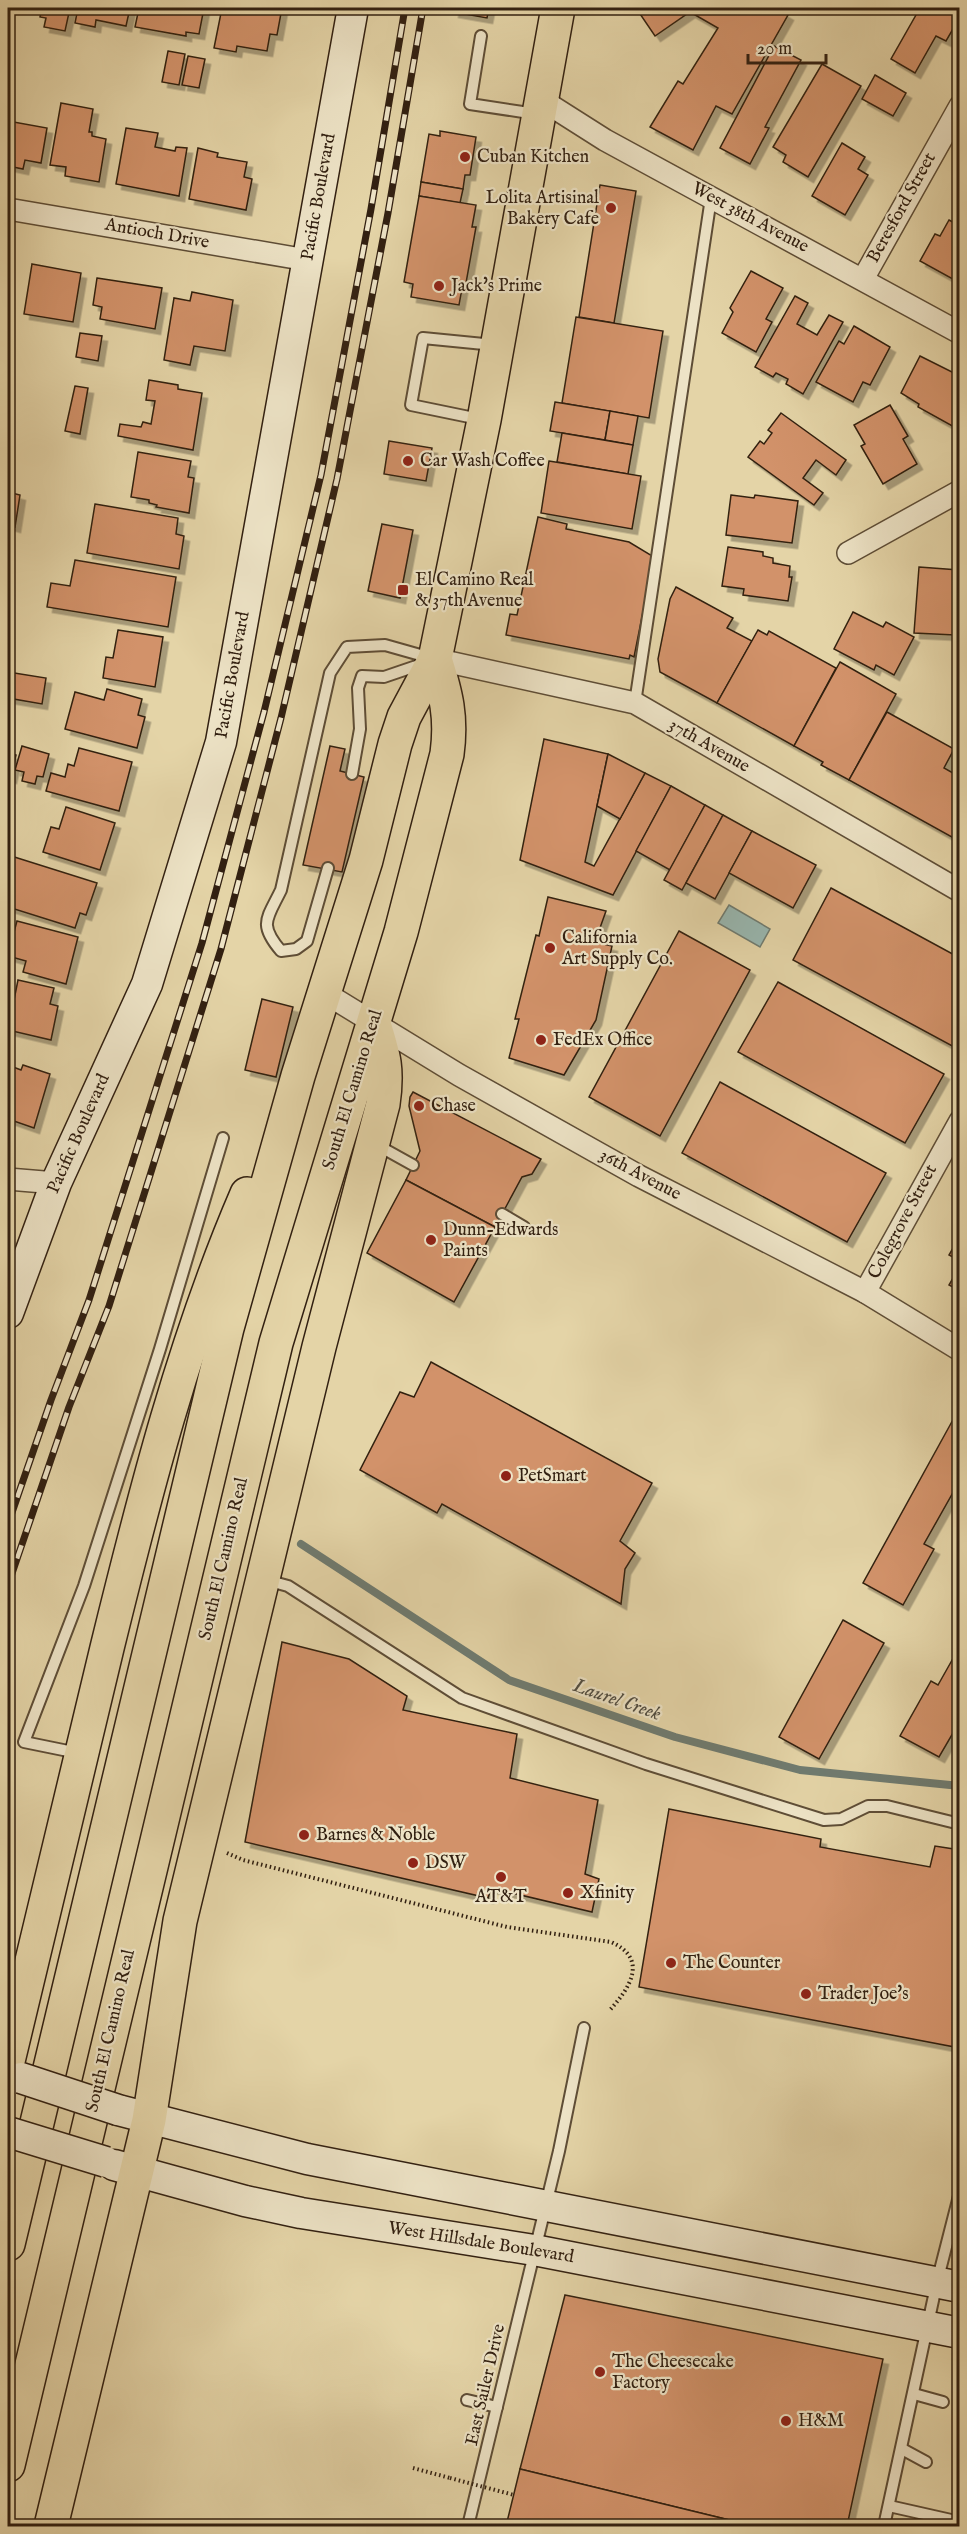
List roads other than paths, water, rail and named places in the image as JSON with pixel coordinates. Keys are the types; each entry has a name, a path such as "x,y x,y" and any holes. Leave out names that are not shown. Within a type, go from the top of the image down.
{"main road":[{"name":"Pacific Boulevard","path":"8,1313 56,1183 147,984 221,742 353,8"},
{"name":"South El Camino Real","path":"8,2244 207,1404 298,1076 366,860 401,726 415,694 435,659 484,420 558,8"},
{"name":"South El Camino Real","path":"8,2465 274,1353 304,1246 404,921 447,754 451,728 448,703 435,659"},
{"path":"51,2526 149,2120 180,1921 316,1358 383,1104 386,1081 385,1061 374,1024"},
{"path":"298,1076 218,1262 197,1320 168,1415 122,1587 44,1909 12,2071 149,2120 307,2159 948,2285"},
{"path":"8,1980 44,1909"},
{"name":"West Hillsdale Boulevard","path":"8,2132 137,2172 301,2213 534,2250 960,2333"}],"street":[{"name":"Beresford Street","path":"863,279 960,106"},
{"name":"West 38th Avenue","path":"541,107 960,333"},
{"name":"Antioch Drive","path":"8,208 307,260"},
{"path":"848,553 960,491"},
{"name":"37th Avenue","path":"435,659 635,703 960,891"},
{"name":"36th Avenue","path":"325,993 459,1075 639,1176 865,1292 960,1350"},
{"name":"Colegrove Street","path":"865,1292 960,1121"},
{"path":"8,1179 56,1183"}],"lane":[{"path":"481,36 470,104 541,107"},
{"path":"635,703 711,198"},
{"path":"484,420 411,405 423,338 498,345"},
{"path":"328,868 308,941 296,949 281,951 269,937 266,921 281,890 330,673 347,647 385,645 435,659"},
{"path":"352,774 360,729 357,688 362,676 384,678 435,659"},
{"path":"81,1754 24,1742 84,1586 160,1349 223,1138"},
{"path":"372,1142 413,1165"},
{"path":"502,1214 524,1227"},
{"path":"263,1579 288,1586 462,1698 635,1760 824,1820 841,1819 868,1806 886,1806 960,1824"},
{"name":"East Sailer Drive","path":"468,2526 559,2151 584,2028"},
{"path":"884,2526 927,2326 948,2285 960,2192"},
{"path":"914,2394 943,2402"},
{"path":"467,2400 497,2407"},
{"path":"902,2449 926,2462"},
{"path":"889,2506 959,2522"}],"water":[{"path":"729,905 770,929 760,947 718,923"}],"waterway":[{"name":"Laurel Creek","path":"301,1544 509,1680 675,1737 800,1770 960,1786"}],"railway":[{"path":"8,1524 89,1300 202,943 264,712 321,475 371,209 405,8"},
{"path":"8,1585 69,1407 109,1306 221,949 281,718 337,479 388,213 423,8"}],"place":[{"name":"Cuban Kitchen","path":"465,157"},
{"name":"Lolita Artisinal Bakery Cafe","path":"611,208"},
{"name":"Jack's Prime","path":"439,286"},
{"name":"Car Wash Coffee","path":"408,461"},
{"name":"El Camino Real & 37th Avenue","path":"403,590"},
{"name":"California Art Supply Co.","path":"550,948"},
{"name":"FedEx Office","path":"541,1040"},
{"name":"Chase","path":"419,1106"},
{"name":"Dunn-Edwards Paints","path":"431,1240"},
{"name":"PetSmart","path":"506,1476"},
{"name":"Barnes & Noble","path":"304,1835"},
{"name":"DSW","path":"413,1863"},
{"name":"AT&T","path":"501,1877"},
{"name":"Xfinity","path":"568,1893"},
{"name":"The Counter","path":"671,1963"},
{"name":"Trader Joe's","path":"806,1994"},
{"name":"The Cheesecake Factory","path":"600,2372"},
{"name":"H&M","path":"786,2421"}]}
